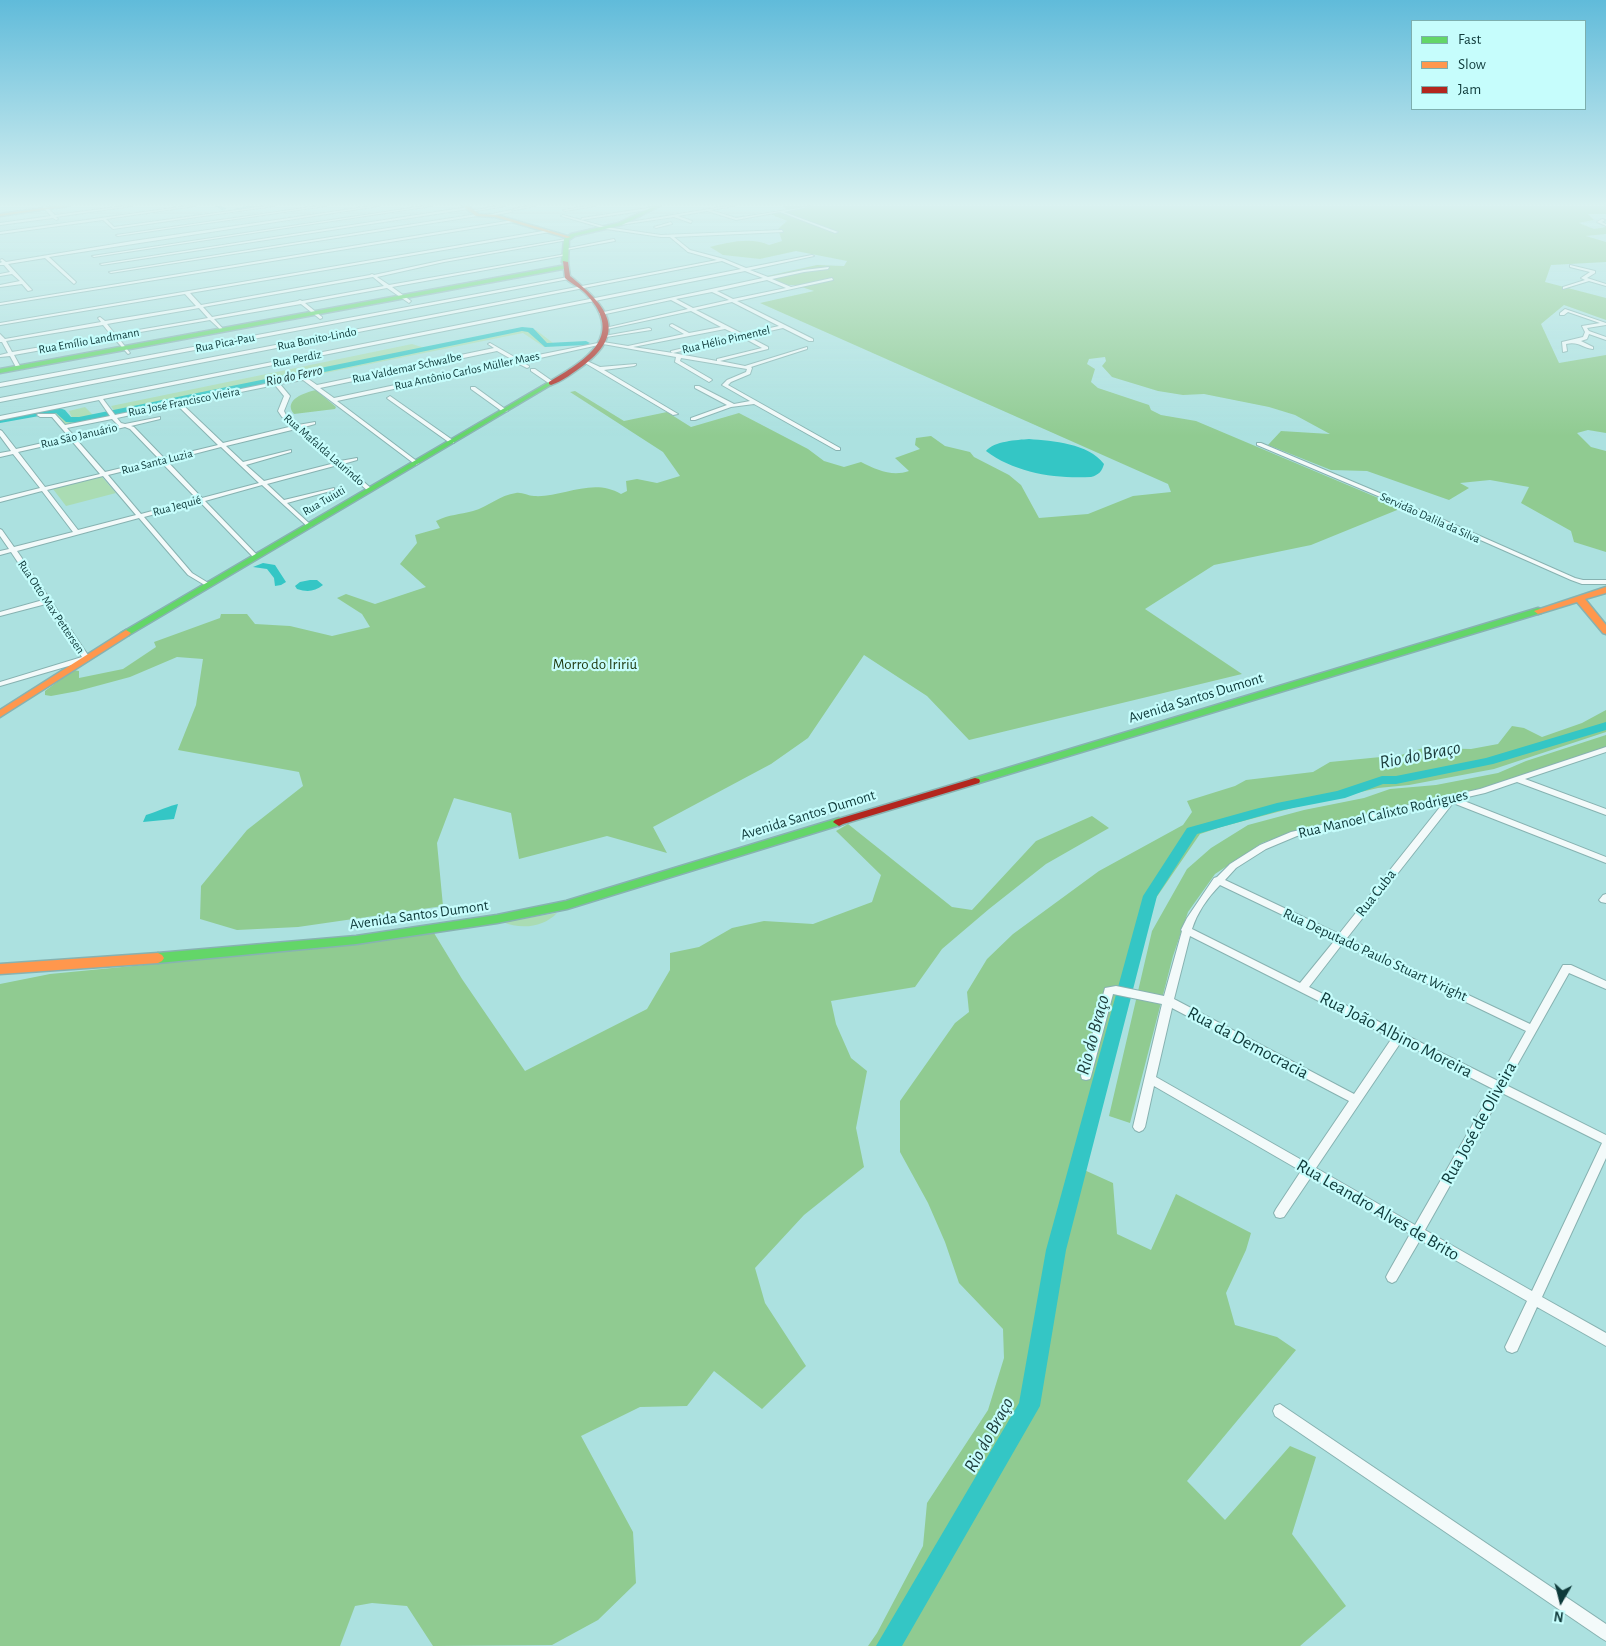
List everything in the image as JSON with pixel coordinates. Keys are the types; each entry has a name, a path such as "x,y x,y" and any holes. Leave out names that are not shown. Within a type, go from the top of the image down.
{"main road":[{"name":"Rua Emílio Landmann","path":"0,371 126,351 222,330 317,316 478,283"},
{"path":"583,283 601,314 605,336"},
{"name":"Rua Tuiuti","path":"0,714 86,658 587,362 597,353 605,336"},
{"name":"Avenida Santos Dumont","path":"0,969 288,947 476,922 567,905 1579,598 1605,584"},
{"name":"Avenida Santos Dumont","path":"0,962 292,940 492,914 562,901 1598,588 1605,584"},
{"path":"1579,598 1606,631"}],"street":[{"path":"0,286 18,283"},
{"path":"24,283 30,290"},
{"path":"0,304 132,283"},
{"path":"0,324 243,283"},
{"path":"2,341 335,283"},
{"path":"383,283 406,299"},
{"path":"0,356 419,283"},
{"name":"Rua Pica-Pau","path":"0,385 474,283"},
{"name":"Rua Bonito-Lindo","path":"0,400 128,376 489,283"},
{"name":"Rua Perdiz","path":"0,418 678,283"},
{"path":"601,314 749,283"},
{"path":"777,283 790,288"},
{"path":"605,336 692,309 814,283"},
{"path":"1565,288 1581,283"},
{"path":"284,287 317,316"},
{"path":"712,290 811,340"},
{"path":"187,292 222,330"},
{"path":"672,299 766,348 713,362"},
{"path":"1562,314 1567,310 1606,324"},
{"path":"100,318 126,351"},
{"path":"1588,329 1606,324"},
{"path":"672,325 687,334"},
{"name":"Rua Hélio Pimentel","path":"667,354 784,326"},
{"path":"625,347 726,327"},
{"path":"605,336 650,329"},
{"path":"1588,329 1606,334"},
{"path":"1588,329 1606,339"},
{"path":"1565,351 1564,343 1579,342 1585,338 1588,329"},
{"path":"0,335 19,368"},
{"path":"605,336 625,347 746,367 805,348"},
{"name":"Rua Antônio Carlos Müller Maes","path":"332,400 516,360 605,336"},
{"path":"1579,342 1591,348"},
{"path":"490,344 527,367"},
{"name":"Rua Valdemar Schwalbe","path":"315,387 498,349"},
{"path":"679,356 677,360 710,380"},
{"path":"587,362 675,414"},
{"path":"600,369 634,365"},
{"path":"746,367 750,368 748,373 729,381 725,385 838,449"},
{"path":"533,370 552,383"},
{"path":"128,376 140,390"},
{"name":"Rua José Francisco Vieira","path":"64,427 112,414 178,404 304,378 315,387"},
{"name":"Rua Mafalda Laurindo","path":"277,384 287,396 282,407 282,414 295,428 370,490"},
{"path":"315,387 416,463"},
{"path":"697,387 731,405 738,406 754,402"},
{"path":"473,388 505,411"},
{"path":"100,398 119,424 132,428 256,557"},
{"path":"390,398 452,442"},
{"path":"178,404 309,526"},
{"path":"693,419 731,405"},
{"path":"0,423 49,414 53,415 190,574 208,585"},
{"name":"Rua São Januário","path":"0,455 158,418"},
{"name":"Rua Santa Luzia","path":"0,500 313,423"},
{"path":"0,432 77,533"},
{"name":"Servidão Dalila da Silva","path":"1259,444 1573,579 1582,582 1605,584"},
{"path":"242,464 289,451"},
{"name":"Rua Jequié","path":"0,553 354,459"},
{"path":"283,502 332,489"},
{"name":"Rua Otto Max Pettersen","path":"0,531 86,658"},
{"path":"0,614 47,601"},
{"path":"0,684 86,658"},
{"name":"Rua Manoel Calixto Rodrigues","path":"1138,1127 1186,930 1200,902 1217,880 1250,854 1294,834 1451,799 1519,780 1606,750"},
{"path":"1519,780 1606,812"},
{"path":"1451,799 1606,860"},
{"name":"Rua Cuba","path":"1302,988 1451,799"},
{"name":"Rua Deputado Paulo Stuart Wright","path":"1217,880 1532,1029"},
{"name":"Rua João Albino Moreira","path":"1186,930 1606,1140"},
{"path":"1566,968 1606,985"},
{"name":"Rua José de Oliveira","path":"1392,1277 1566,968"},
{"name":"Rua da Democracia","path":"1086,1076 1109,991 1116,990 1168,1001 1356,1100"},
{"path":"1280,1213 1399,1036"},
{"name":"Rua Leandro Alves de Brito","path":"1150,1079 1606,1340"},
{"path":"1512,1347 1606,1146"},
{"path":"1280,1410 1606,1633"}],"green space":[{"name":"Morro do Iririú","path":"780,283 1548,283 1606,298 1606,320 1564,305 1541,324 1559,363 1606,355 1606,433 1588,430 1577,433 1591,447 1606,451 1606,552 1574,542 1571,531 1521,503 1529,487 1490,480 1460,483 1469,488 1449,500 1367,471 1331,470 1268,445 1281,431 1330,434 1295,415 1269,407 1204,394 1183,395 1158,391 1112,377 1102,366 1106,361 1105,357 1089,359 1087,364 1095,369 1091,382 1098,388 1149,405 1151,410 1161,415 1196,421 1402,508 1311,545 1214,565 1145,609 1242,674 969,740 927,696 864,655 808,738 771,764 653,827 667,853 607,836 519,859 511,813 454,798 437,843 443,906 298,927 237,930 200,919 201,886 247,830 303,786 299,772 178,750 196,705 203,659 177,657 130,677 78,691 51,696 45,695 45,691 73,670 79,671 79,678 123,669 156,647 154,642 220,618 221,614 247,614 255,624 290,626 332,636 370,627 362,614 337,598 346,594 375,604 426,587 400,564 417,543 415,535 440,528 436,521 478,509 510,494 520,493 532,496 545,496 577,489 599,487 621,494 627,491 626,481 637,479 657,483 680,476 663,452 570,392 575,391 624,421 667,412 691,427 739,413 808,449 824,461 844,467 861,462 891,473 909,471 895,458 920,449 915,445 916,438 931,436 945,446 970,452 974,457 1009,475 1021,485 1039,518 1088,514 1133,496 1171,492 1168,484 760,303 814,291 795,285 784,285"},
{"path":"526,328 536,330 553,343 592,343 544,347 523,333 118,415 111,406 412,344 425,348"},
{"path":"316,390 336,407 335,409 294,414 291,409 293,401 301,395"},
{"path":"85,407 93,415 81,418 107,413 109,416 69,425 62,423 56,414 50,413 0,422 0,419 59,408 73,420 69,411"},
{"path":"102,477 116,493 66,506 53,489"},
{"path":"1606,710 1606,732 1494,769 1409,785 1378,788 1296,807 1200,834 1156,898 1137,960 1102,1099 1082,1169 1113,1183 1117,1234 1151,1250 1176,1194 1251,1233 1246,1250 1226,1293 1235,1325 1277,1337 1296,1350 1187,1481 1225,1520 1290,1446 1316,1457 1292,1534 1346,1606 1300,1646 868,1646 877,1633 923,1546 927,1503 988,1410 1004,1358 1003,1329 959,1283 945,1242 928,1203 900,1152 900,1101 955,1023 969,1012 967,992 987,959 1013,934 1099,871 1183,825 1192,812 1187,801 1235,786 1246,780 1313,772 1330,762 1401,755 1423,748 1471,749 1498,744 1512,726 1524,728 1542,737 1582,723"},
{"path":"1606,735 1606,747 1496,785 1301,829 1262,843 1215,874 1188,912 1173,956 1130,1123 1109,1116 1152,931 1187,869 1211,848 1248,825 1304,810 1364,798 1390,789 1436,785 1498,773 1526,761"},
{"path":"1092,816 1109,828 1046,864 989,909 942,949 915,987 831,1001 836,1024 851,1058 867,1071 856,1128 864,1167 804,1215 755,1268 765,1303 806,1366 762,1409 714,1371 687,1406 640,1407 581,1436 633,1532 636,1583 598,1620 552,1645 433,1646 407,1606 372,1603 355,1606 340,1646 0,1646 0,984 50,974 247,955 434,933 462,979 525,1071 647,1009 670,970 670,953 699,947 732,928 764,921 813,924 872,902 881,875 836,831 848,824 952,907 972,910 1036,841"},
{"path":"557,913 552,918 532,926 517,926 503,922"}],"water":[{"path":"1029,439 1059,442 1080,447 1097,457 1104,464 1098,474 1091,477 1064,477 1036,473 1010,465 986,451 1000,443"},
{"path":"263,563 275,565 286,582 275,586 274,578 267,569 253,567"},
{"path":"317,580 323,585 317,589 307,591 297,589 295,586 300,582"},
{"path":"178,804 174,819 143,822 146,815"}],"waterway":[{"name":"Rio do Ferro","path":"0,420 57,410 62,412 69,420 79,420 522,329 530,330 545,345 586,343"},
{"name":"Rio do Braço","path":"888,1646 1029,1406 1056,1250 1150,896 1192,831 1277,807 1340,795 1382,780 1396,780 1488,761 1606,726"}],"traffic: fast":[{"path":"0,371 480,283"},
{"path":"126,633 551,383"},
{"path":"975,781 1538,611"},
{"path":"158,958 356,940 497,919 567,905 839,822"}],"traffic: slow":[{"path":"1538,611 1606,590"},
{"path":"1579,598 1606,631"},
{"path":"0,714 126,633"},
{"path":"0,969 158,958"}],"traffic: jam":[{"path":"551,383 578,367 590,357 599,348 605,336 606,324 601,310 589,294 575,283"},
{"path":"839,822 975,781"}]}
